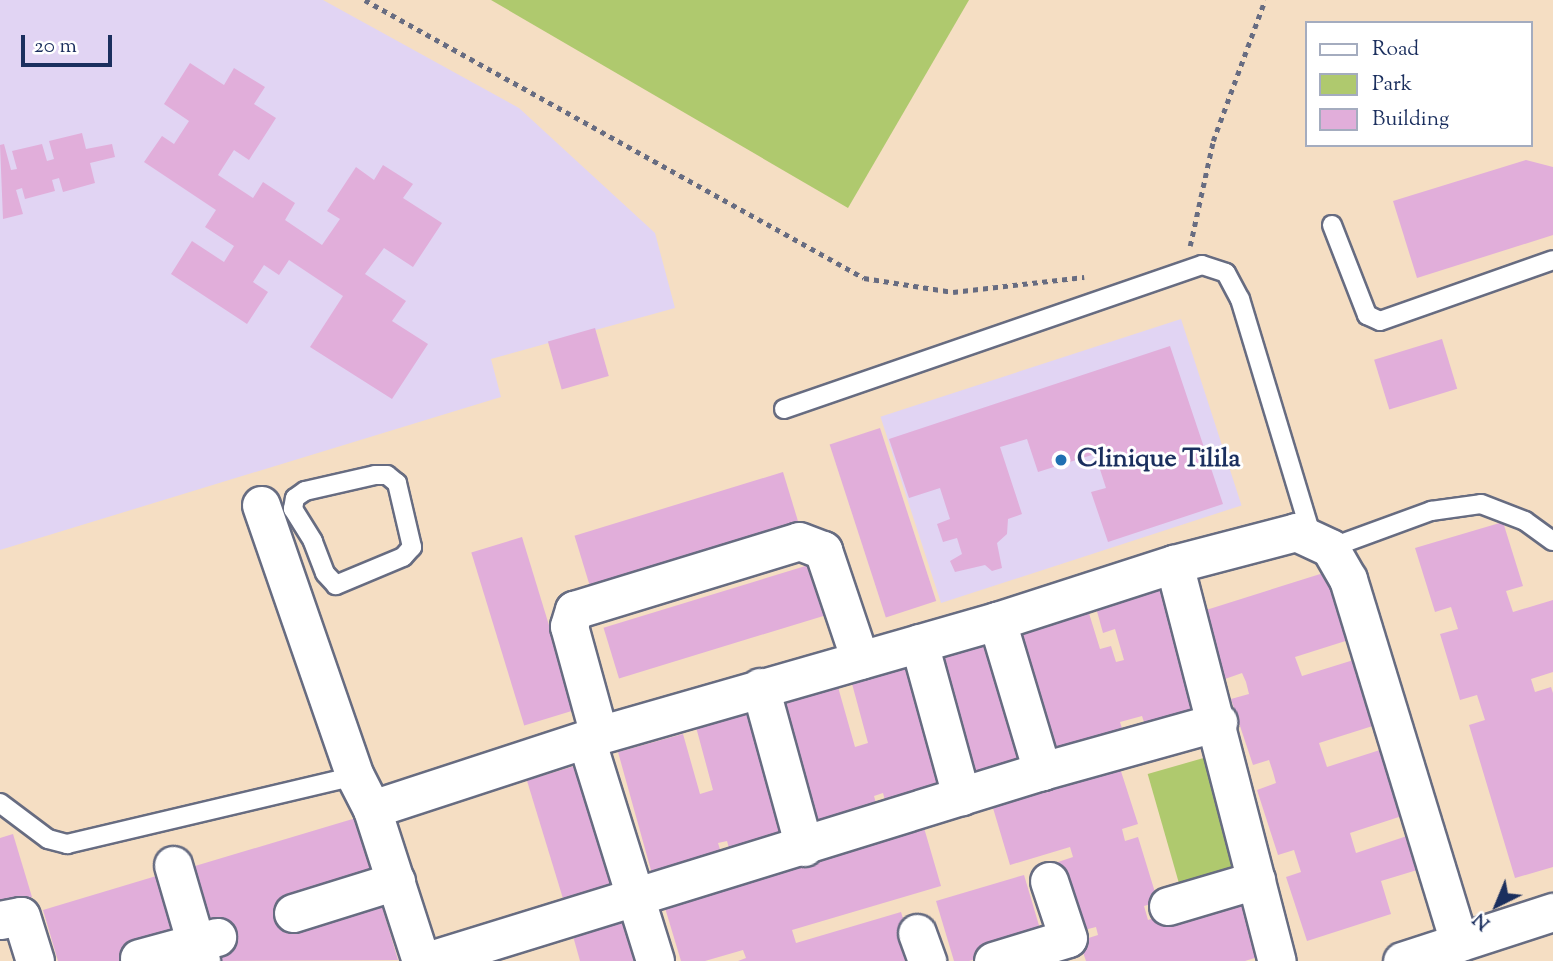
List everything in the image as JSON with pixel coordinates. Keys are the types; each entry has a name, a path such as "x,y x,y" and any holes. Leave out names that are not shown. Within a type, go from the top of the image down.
{"street":[{"path":"261,505 355,776 372,809 424,961 804,847 1042,771 1218,722"},
{"path":"372,809 592,737 997,621 1174,564 1281,533 1296,532 1321,543 1348,579 1459,942"},
{"path":"654,961 592,737 569,626 574,610 800,541 823,550 860,660"},
{"path":"1174,564 1218,722 1277,961"},
{"path":"997,621 1042,771"},
{"path":"919,643 961,796"},
{"path":"760,687 804,847"},
{"path":"139,958 204,947 173,865"},
{"path":"1168,906 1256,880"},
{"path":"293,914 396,881"},
{"path":"993,961 1072,949 1049,881"},
{"path":"1402,961 1553,912"},
{"path":"0,920 20,915 35,961"}],"lane":[{"path":"1332,225 1367,315 1380,321 1553,260"},
{"path":"784,409 1202,265 1226,273 1240,299 1321,543 1431,511 1481,504 1525,521 1553,541"},
{"path":"375,475 387,475 397,483 412,547 403,557 336,585 325,573 313,541 293,509 295,498 305,491 375,475"},
{"path":"278,554 313,541"},
{"path":"0,803 47,839 67,844 355,776"}],"path":[{"path":"365,0 864,278 953,292 1088,276"},
{"path":"1177,250 1189,246 1213,141 1265,0"}],"shaded area":[{"path":"0,0 323,0 519,108 655,233 675,308 491,359 501,397 0,550"},
{"name":"Clinique Tilila","path":"1181,319 1242,505 941,603 880,417"}],"green space":[{"path":"491,0 969,0 848,208"},
{"path":"1214,755 1247,868 1180,887 1148,774"}],"building":[{"path":"190,63 224,85 234,68 265,87 254,104 276,118 249,160 234,150 218,175 253,198 263,182 295,203 285,220 322,245 340,219 327,211 356,167 374,180 383,165 413,184 403,198 442,223 413,267 384,248 365,274 406,301 392,321 428,344 392,399 310,347 343,296 289,260 279,275 264,265 253,282 268,292 247,324 171,274 192,241 224,262 234,246 205,227 216,210 144,162 162,136 174,144 189,121 164,104"},
{"path":"82,133 86,149 112,144 115,157 90,163 95,183 63,192 59,178 52,180 55,191 25,199 22,188 16,190 23,214 3,219 0,145 4,144 11,170 17,169 12,151 42,144 47,161 54,159 49,141"},
{"path":"1526,160 1553,167 1553,235 1417,278 1393,201"},
{"path":"595,328 609,376 562,390 548,342"},
{"path":"1442,339 1457,389 1389,409 1374,360"},
{"path":"1170,346 1223,504 1108,542 1091,492 1106,488 1095,454 1038,472 1027,439 1000,447 1022,514 1008,519 1007,534 997,543 1002,568 992,571 985,565 955,572 950,561 962,554 957,538 943,542 937,524 950,519 940,488 909,498 889,439"},
{"path":"880,428 936,601 886,617 830,444"},
{"path":"783,472 799,524 590,587 575,536"},
{"path":"1503,522 1523,586 1506,591 1513,612 1553,600 1553,672 1531,679 1535,692 1551,687 1553,693 1553,867 1515,878 1469,725 1485,720 1477,695 1460,700 1440,634 1458,629 1451,607 1435,612 1415,548"},
{"path":"522,537 575,710 524,726 471,552"},
{"path":"812,564 827,615 619,678 604,628"},
{"path":"1333,570 1355,638 1295,657 1302,676 1360,658 1379,724 1319,743 1327,767 1383,749 1405,815 1350,833 1356,853 1416,833 1427,867 1381,881 1391,914 1307,941 1286,877 1301,872 1294,850 1278,855 1257,790 1276,783 1273,772 1269,760 1253,765 1231,699 1249,694 1246,682 1242,673 1225,679 1203,611"},
{"path":"1173,582 1209,714 1147,731 1142,716 1120,722 1125,738 1059,757 1021,629 1088,610 1100,649 1111,646 1116,662 1124,660 1115,629 1103,633 1095,604"},
{"path":"997,638 1036,766 972,786 933,658"},
{"path":"916,662 953,794 888,812 883,793 874,796 879,814 809,833 773,704 838,687 855,747 868,743 851,680"},
{"path":"761,709 797,842 732,859 727,841 718,843 724,862 654,881 618,752 683,734 700,794 713,790 696,727"},
{"path":"1117,759 1138,824 1122,829 1125,841 1138,837 1158,902 1144,906 1148,920 1254,887 1274,952 1245,961 1086,961 1079,941 1098,935 1096,927 1076,932 1055,863 1073,857 1070,847 1010,865 990,798"},
{"path":"591,761 630,889 566,909 527,781"},
{"path":"356,818 375,882 274,912 278,926 379,896 398,960 212,961 185,869"},
{"path":"922,821 941,886 792,930 796,943 901,912 916,961 738,961 746,958 743,950 705,961 681,961 662,898"},
{"path":"13,834 32,897 0,908 0,838"},
{"path":"163,874 184,938 133,961 58,961 43,910"},
{"path":"1024,875 1043,939 969,961 954,961 936,901"},
{"path":"635,911 650,961 580,961 571,929"}],"place":[{"name":"Clinique Tilila","path":"1061,460"}]}
